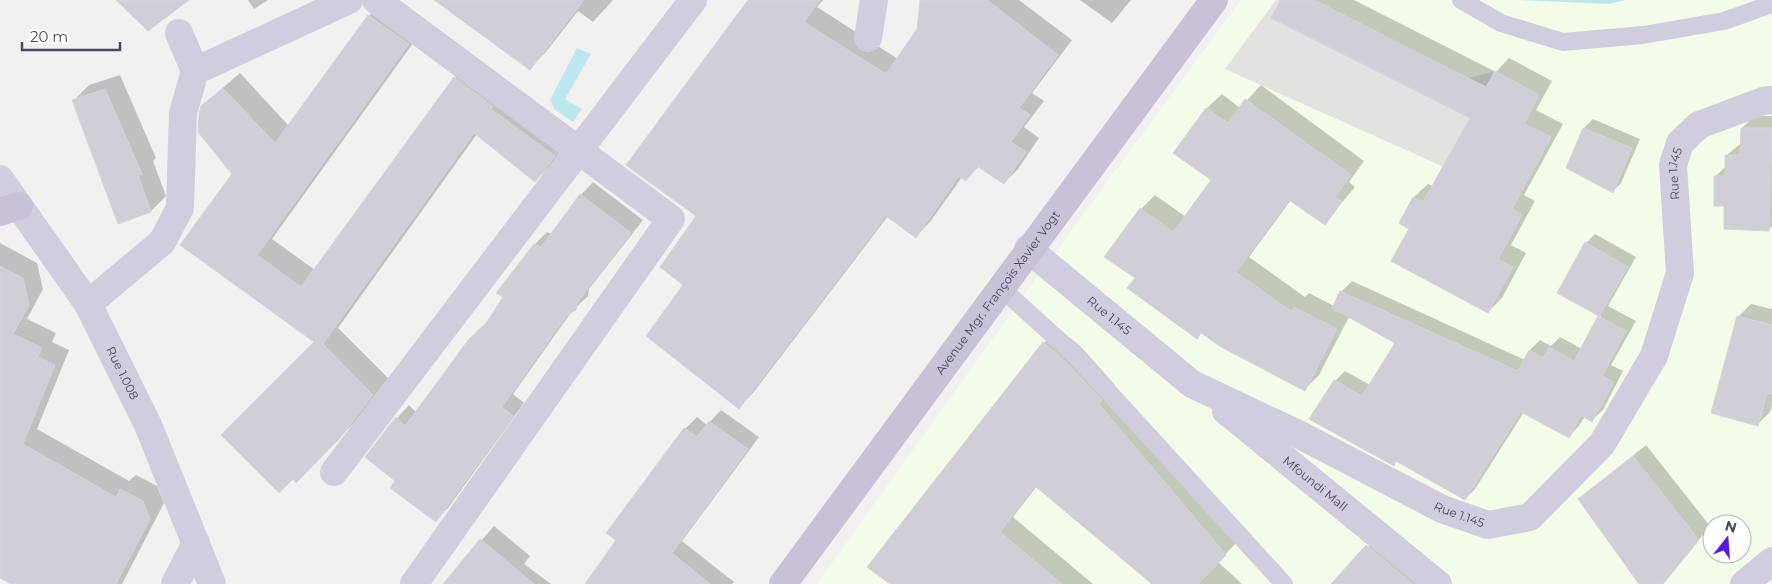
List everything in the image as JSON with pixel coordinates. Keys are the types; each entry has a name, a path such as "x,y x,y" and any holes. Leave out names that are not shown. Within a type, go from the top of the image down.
{"main road":[{"name":"Avenue Mgr. François Xavier Vogt","path":"783,584 1028,249 1214,0"}],"street":[{"path":"194,71 349,0"},
{"path":"376,0 671,219 414,584"},
{"path":"334,472 693,0"},
{"path":"868,38 874,0"},
{"path":"88,304 162,242 180,208 183,113 194,71 179,33"},
{"name":"Rue 1.145","path":"1028,249 1192,384 1298,434 1442,509 1488,525 1530,517 1602,444 1654,356 1680,273 1673,165 1680,143 1700,125 1763,101 1772,100"},
{"name":"Rue 1.008","path":"0,179 10,209 88,304 148,425 212,584"},
{"name":"Mfoundi Mall","path":"1192,384 1438,584"},
{"path":"175,584 196,543"},
{"path":"1744,584 1772,561"}],"lane":[{"path":"1461,0 1501,23 1563,42 1643,35 1715,22 1772,4"},
{"path":"1000,287 1074,354 1284,584"}],"shaded area":[{"path":"1241,0 1772,0 1772,584 817,584 1021,299"},
{"path":"1276,0 1314,0 1469,78 1495,71 1539,95 1524,124 1551,137 1444,167 1225,69"},
{"path":"1518,0 1625,0 1609,4"},
{"path":"577,48 591,54 565,99 582,109 573,122 555,110 550,100"}],"building":[{"path":"116,0 189,0 148,31"},
{"path":"434,0 584,0 530,70"},
{"path":"748,0 820,0 804,22 886,74 917,29 920,0 987,0 1058,55 1019,108 1030,115 1011,142 1026,152 1004,184 977,166 966,181 959,176 916,238 886,216 739,409 646,336 683,285 660,267 696,216 626,165"},
{"path":"1280,0 1314,0 1486,87 1495,71 1539,95 1524,124 1551,137 1512,209 1522,215 1498,259 1513,267 1488,313 1391,261 1409,229 1399,223 1413,197 1423,202 1470,118 1271,18"},
{"path":"368,15 409,44 257,255 301,287 454,77 493,106 491,109 555,156 535,182 474,133 323,344 373,395 339,439 296,483 293,479 279,493 221,435 314,342 180,245 232,174 198,132 199,115 201,106 223,88 275,143"},
{"path":"105,89 142,174 138,175 151,212 118,224 72,100"},
{"path":"1245,99 1351,175 1335,197 1342,202 1325,225 1289,200 1236,272 1292,312 1294,307 1337,329 1305,391 1221,347 1201,333 1197,339 1127,288 1135,278 1104,257 1140,208 1173,232 1211,180 1173,153 1206,108 1228,123"},
{"path":"1583,128 1632,148 1613,193 1566,168"},
{"path":"1741,128 1772,128 1769,231 1724,229 1724,206 1714,206 1714,176 1725,176 1725,155 1740,155"},
{"path":"580,194 631,233 577,303 576,310 567,315 502,407 513,416 436,522 390,488 395,481 365,457 396,417 405,426 469,339 487,322 503,297 496,293 534,244 541,247"},
{"path":"1585,242 1628,267 1599,316 1557,293"},
{"path":"0,266 23,278 29,305 13,334 42,348 38,357 55,365 23,444 116,497 120,489 143,501 150,519 116,584 11,584 0,578"},
{"path":"1340,291 1518,371 1529,350 1543,358 1549,347 1574,361 1598,316 1626,331 1602,376 1614,382 1592,422 1581,415 1569,438 1521,412 1465,500 1396,461 1394,466 1309,419 1334,380 1362,396 1395,343 1332,308"},
{"path":"1737,316 1772,325 1772,394 1767,393 1758,426 1711,413"},
{"path":"1043,342 1066,362 1102,400 1099,404 1226,555 1198,584 1152,584 1035,486 1000,532 1062,584 890,584 867,567"},
{"path":"709,421 748,449 672,553 710,584 585,584 616,540 606,533 684,428 697,437"},
{"path":"1633,456 1699,540 1663,584 1639,584 1578,499"},
{"path":"480,539 534,584 443,584"},
{"path":"1366,545 1413,584 1331,584"}]}
